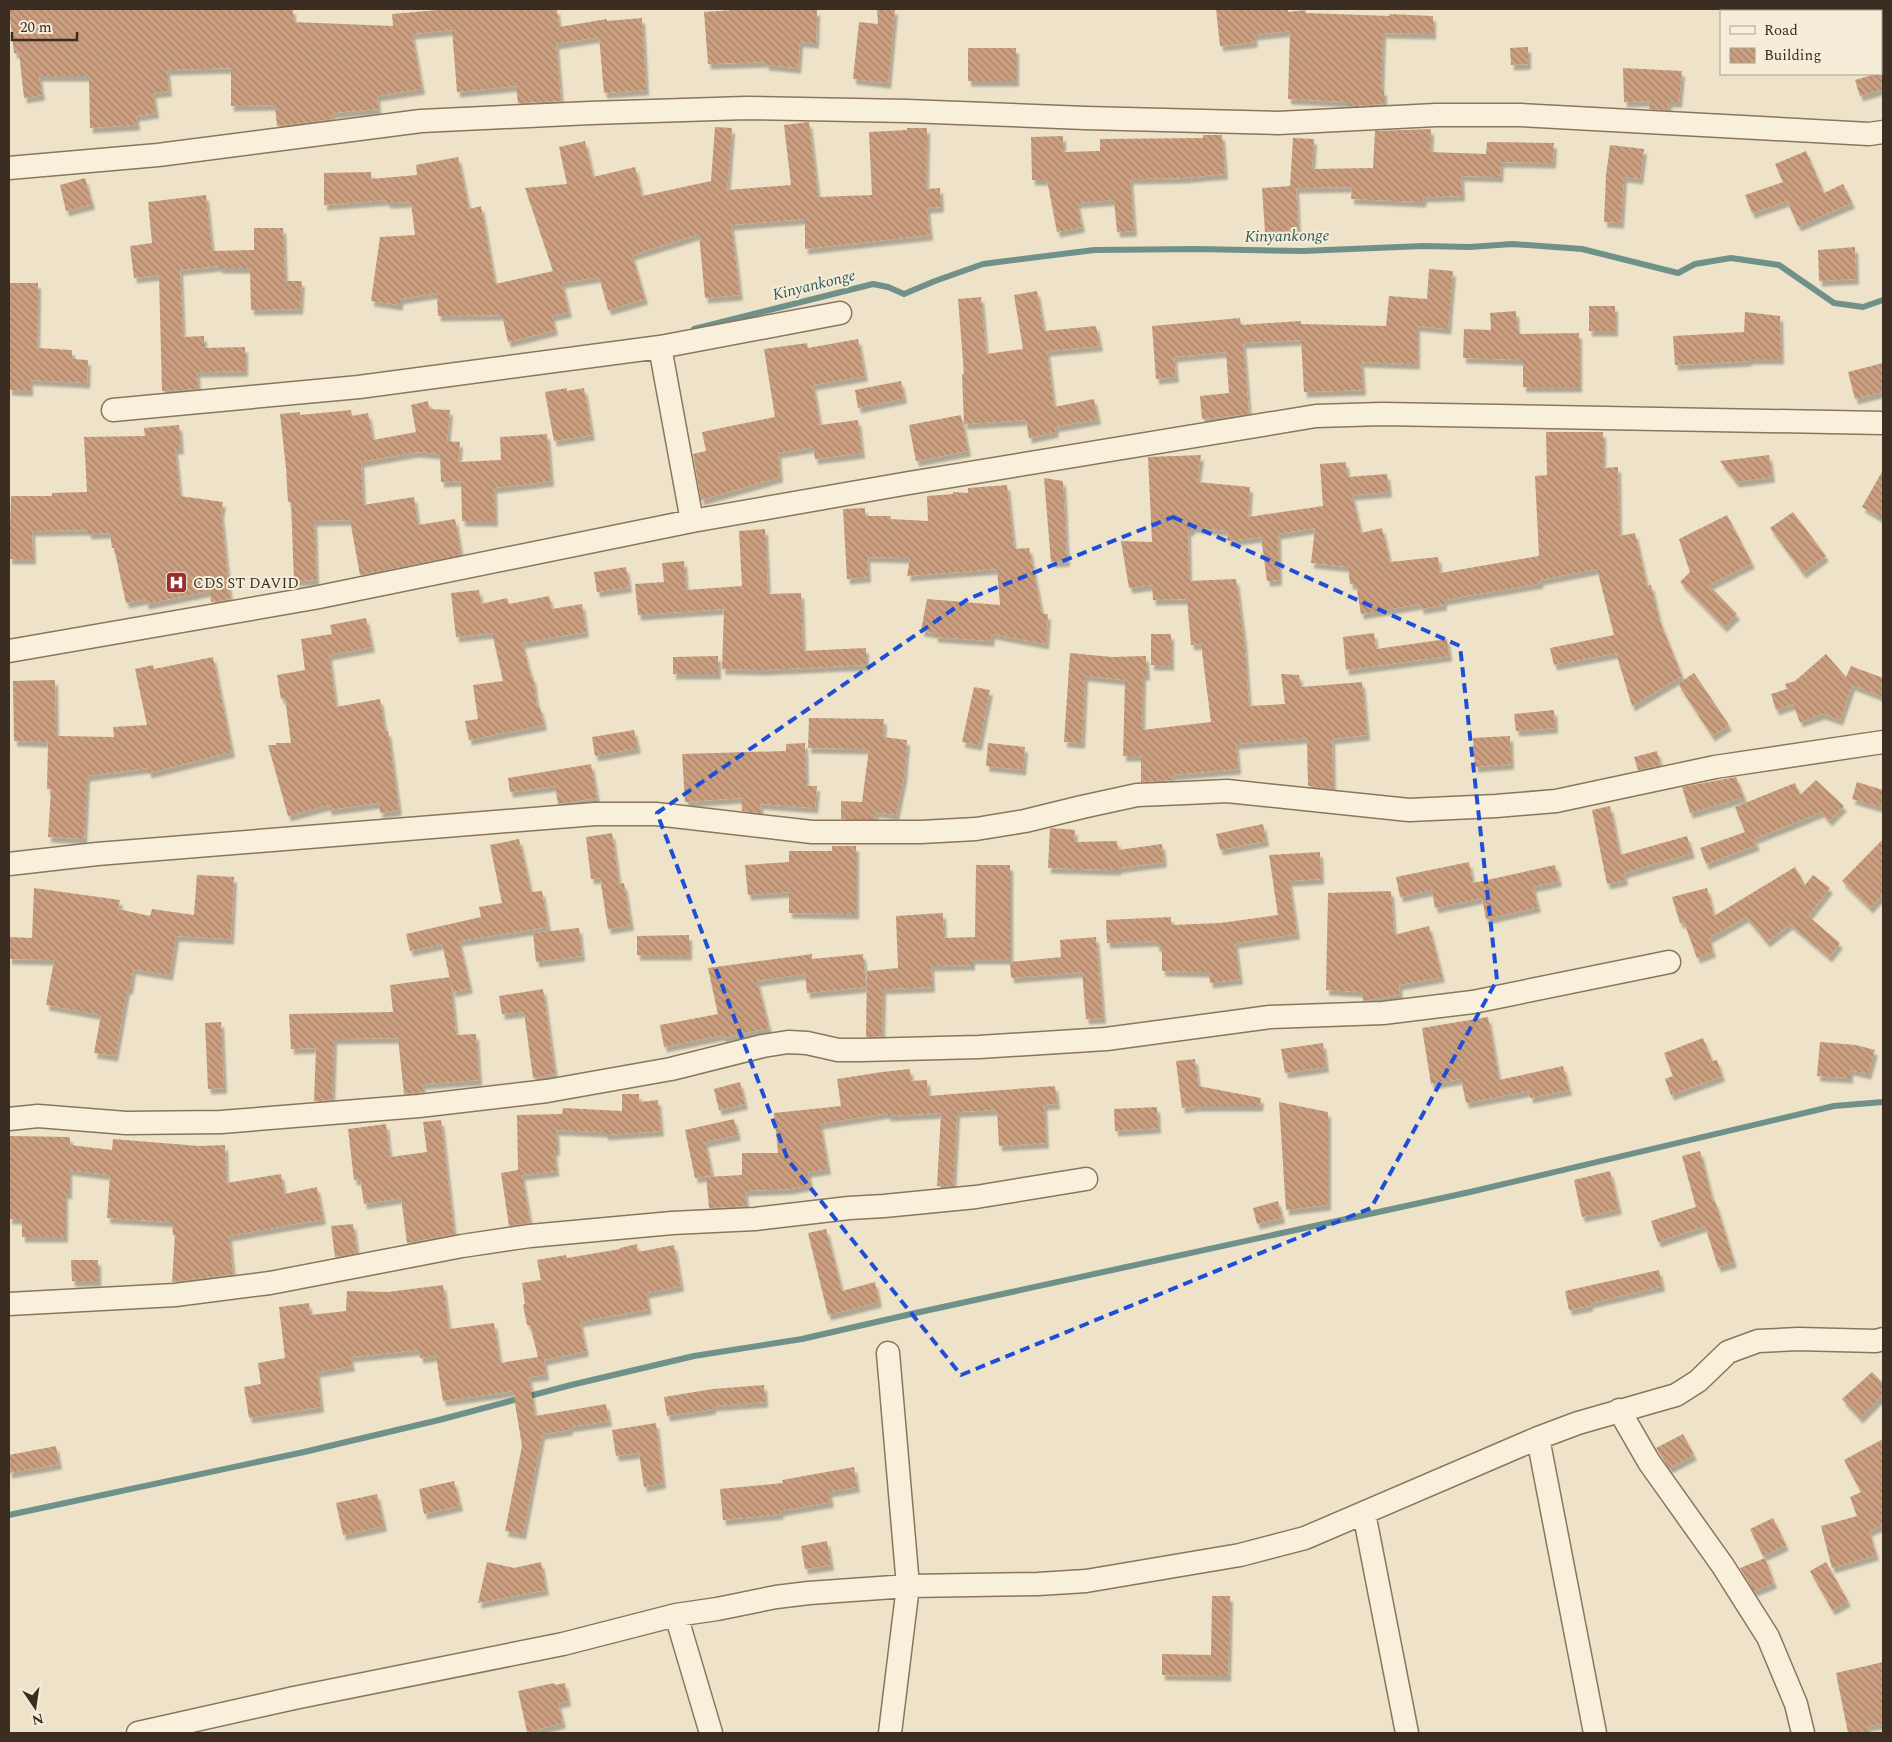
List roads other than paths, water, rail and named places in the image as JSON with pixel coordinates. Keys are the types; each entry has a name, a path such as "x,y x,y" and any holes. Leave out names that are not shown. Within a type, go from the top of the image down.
{"street":[{"path":"9,168 158,155 421,121 746,108 907,111 1278,123 1436,115 1521,115 1869,134 1883,132"},
{"path":"113,410 359,387 660,347 840,313"},
{"path":"660,347 692,521"},
{"path":"9,651 314,598 692,521 1316,416 1382,414 1883,423"},
{"path":"9,864 97,854 595,814 656,814 812,832 921,832 976,830 1137,795 1186,792 1227,791 1409,810 1496,806 1556,801 1715,768 1883,742"},
{"path":"9,1119 38,1116 126,1123 221,1122 419,1106 547,1091 671,1070 763,1046 788,1042 807,1043 838,1050 862,1050 979,1047 1106,1039 1270,1016 1383,1013 1473,1002 1669,962"},
{"path":"9,1304 175,1295 270,1283 462,1246 530,1236 672,1223 755,1219 849,1208 976,1197 1086,1180"},
{"path":"138,1733 329,1691 563,1644 676,1615 718,1610 776,1597 908,1586 1038,1584 1086,1581 1240,1555 1305,1538 1538,1438 1578,1423 1676,1395 1698,1381 1728,1352 1758,1341 1798,1339 1876,1341 1883,1339"},
{"path":"888,1353 908,1586 890,1733"},
{"path":"1619,1410 1649,1462 1723,1566 1768,1637 1796,1704 1803,1733"},
{"path":"1538,1438 1595,1733"},
{"path":"1364,1513 1407,1733"},
{"path":"676,1615 711,1733"}],"waterway":[{"name":"Kinyankonge","path":"694,329 873,284 888,287 904,294 983,264 1094,250 1303,251 1423,246 1470,247 1512,244 1582,249 1678,273 1695,264 1731,258 1779,265 1834,303 1863,307 1883,300"},
{"path":"9,1515 304,1452 694,1356 802,1339 1470,1192 1834,1106 1883,1102"}],"place":[{"name":"CDS ST DAVID","path":"177,583"}]}
